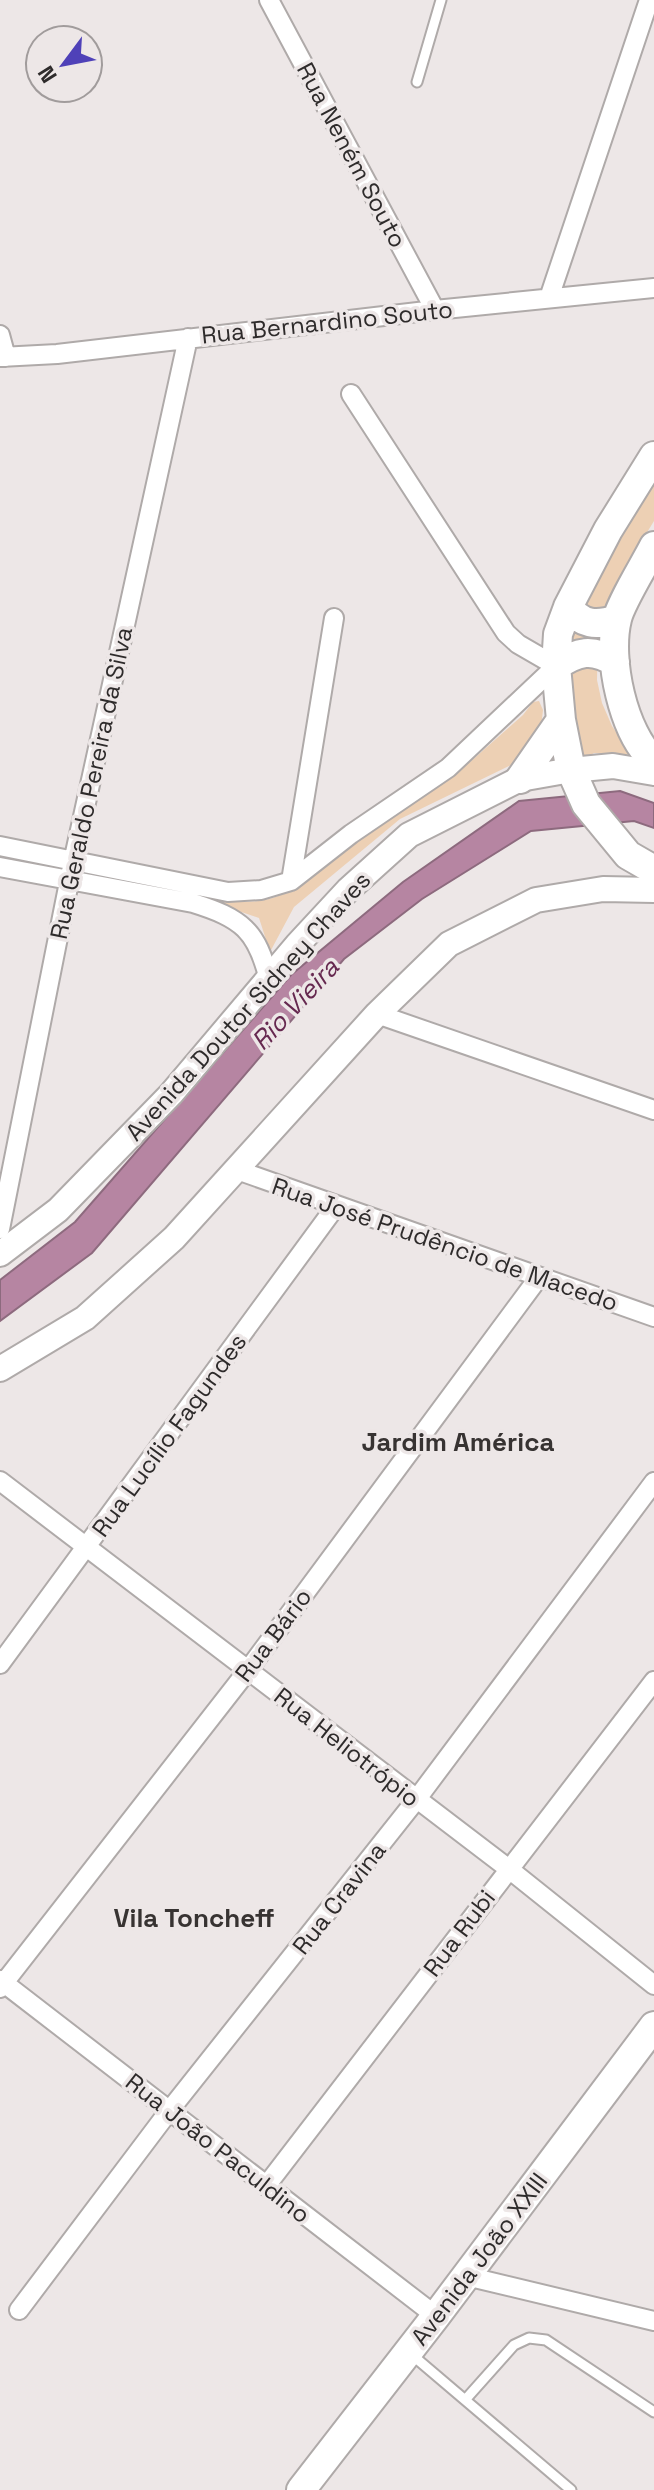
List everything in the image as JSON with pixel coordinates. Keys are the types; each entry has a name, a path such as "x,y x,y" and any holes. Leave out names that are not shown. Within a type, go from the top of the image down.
{"main road":[{"path":"654,456 608,530 568,607 558,634 556,666 561,720 571,770 586,804 628,855 654,870"},
{"path":"654,546 617,619 615,662 622,708 634,737 654,761"},
{"path":"568,607 584,622 595,624 617,619"},
{"path":"556,666 580,652 590,651 601,653 615,662"},
{"path":"520,779 561,720"},
{"name":"Avenida Doutor Sidney Chaves","path":"0,1254 58,1210 171,1094 348,890 409,835 520,779 613,766 654,773"},
{"path":"0,1369 85,1318 174,1238 377,1014 449,944 536,900 603,889 654,890"},
{"name":"Avenida João XXIII","path":"301,2490 654,2026"}],"street":[{"name":"Rua Neném Souto","path":"269,0 435,310"},
{"path":"549,298 649,0"},
{"name":"Rua Bernardino Souto","path":"3,357 57,354 654,288"},
{"path":"0,335 3,357"},
{"name":"Rua Geraldo Pereira da Silva","path":"0,1229 73,862 188,338"},
{"path":"0,846 228,892 261,890 291,881 351,834 448,768 556,666 518,644 506,633 351,394"},
{"path":"291,881 334,618"},
{"path":"0,867 193,903 224,912 244,925 254,938 263,956 269,980"},
{"path":"377,1014 654,1110"},
{"name":"Rua José Prudêncio de Macedo","path":"237,1170 654,1317"},
{"name":"Rua Lucílio Fagundes","path":"0,1664 336,1206"},
{"name":"Rua Bário","path":"1,1983 248,1670 539,1277"},
{"name":"Rua Heliotrópio","path":"0,1481 509,1869 654,1985"},
{"name":"Rua Cravina","path":"19,2310 169,2111 416,1800 654,1482"},
{"name":"Rua Rubi","path":"266,2186 654,1681"},
{"name":"Rua João Paculdino","path":"1,1983 436,2316"},
{"path":"466,2276 654,2321"}],"lane":[{"path":"417,82 441,0"},
{"path":"465,2400 514,2345 529,2338 546,2340 654,2412"},
{"path":"408,2352 571,2490"}],"shaded area":[{"path":"654,480 654,521 616,583 604,611 582,607 602,558"},
{"path":"570,630 584,635 598,632 597,680 602,703 612,726 631,754 594,753 581,757 571,718"},
{"path":"539,701 543,710 541,727 529,749 513,764 400,819 294,907 270,952 259,918 212,902 213,899 251,902 273,898 295,887 433,783 470,762 523,715 533,702"}],"water":[{"name":"Rio Vieira","path":"620,791 654,803 654,828 634,821 531,831 422,899 344,959 92,1253 0,1321 0,1280 75,1222 291,975 403,882 519,801"}],"district":[{"name":"Jardim América","path":"458,1442"},
{"name":"Vila Toncheff","path":"194,1918"}]}
